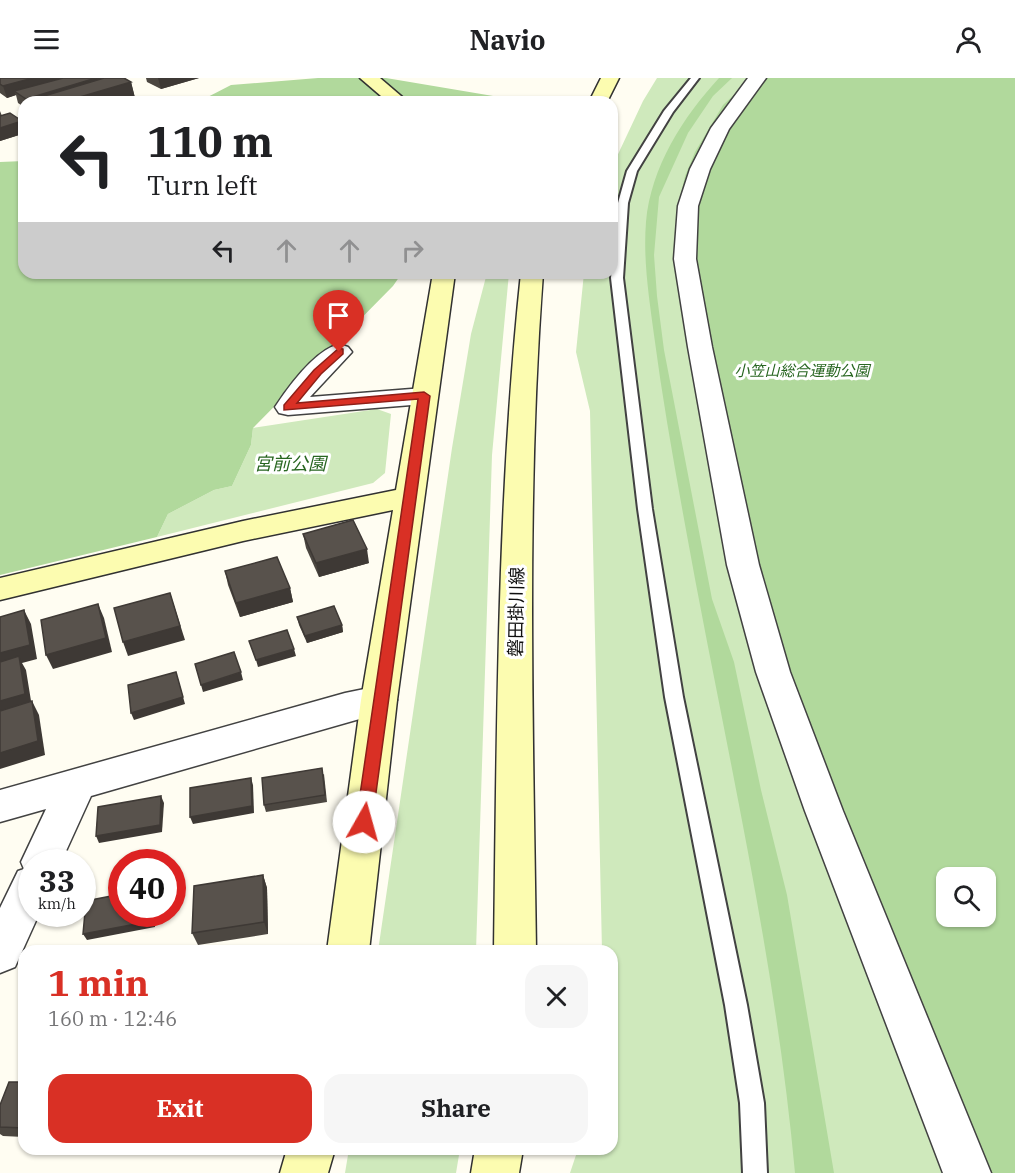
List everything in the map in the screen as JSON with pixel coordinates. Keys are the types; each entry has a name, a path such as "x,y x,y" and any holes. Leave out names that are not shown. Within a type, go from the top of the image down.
{"street":[{"path":"369,78 392,96"},
{"path":"601,96 610,78"},
{"path":"757,78 720,128 700,169 688,206 685,259 700,347 743,565 773,672 824,811 967,1173"},
{"path":"349,945 379,700 443,279"},
{"name":"磐田掛川線","path":"515,945 517,547 521,404 531,279"},
{"path":"339,352 317,372 288,407 424,396"},
{"path":"0,589 243,531 410,497"},
{"path":"0,806 345,707 379,700"},
{"path":"47,849 77,784"},
{"path":"0,953 18,914"},
{"path":"304,1173 309,1155"},
{"path":"495,1173 498,1155"}],"lane":[{"path":"618,265 623,202 633,171 669,111 695,78"},
{"path":"617,279 645,509 674,697 736,1005 752,1103 755,1173"}],"green space":[{"path":"318,78 386,78 493,96 210,96 231,85"},
{"name":"小笠山総合運動公園","path":"657,78 1015,78 1015,1173 570,1173 576,1155 618,1155 618,945 602,945 590,411 576,352 583,279 618,279 618,154 643,101"},
{"path":"719,78 732,78 713,96 688,133 659,197 654,255 657,296 664,350 712,599 734,662 761,790 787,895 834,1173 795,1173 775,1008 747,845 676,473 647,279 646,222 654,182 681,126"},
{"path":"752,78 1015,78 1015,1173 982,1173 770,670 787,662 779,641 756,632 685,219 676,216 685,176 695,152 723,105"},
{"path":"18,161 18,279 398,279 253,428 251,445 232,486 214,490 168,514 157,537 0,575 0,162"},
{"path":"485,279 508,279 492,455 476,945 379,945 452,448 471,334"},
{"name":"宮前公園","path":"377,409 391,414 385,473 373,483 157,537 168,514 214,490 232,486 251,445 253,428"},
{"path":"348,1155 459,1155 456,1173 345,1173"}],"building":[{"path":"0,78 33,78 3,86 0,84"},
{"path":"63,78 96,78 36,96 22,96 14,91"},
{"path":"104,78 124,78 131,82 83,96 44,96"},
{"path":"10,113 18,118 18,122 0,128 0,116"},
{"path":"353,520 367,549 316,563 303,534"},
{"path":"277,557 290,588 236,603 225,571"},
{"path":"170,593 180,626 123,642 114,608"},
{"path":"98,604 106,638 46,655 41,620"},
{"path":"334,606 342,625 305,636 297,617"},
{"path":"24,610 30,645 0,653 0,617"},
{"path":"287,630 294,649 256,660 249,641"},
{"path":"234,652 241,672 201,685 195,664"},
{"path":"19,656 25,694 0,701 0,662"},
{"path":"176,672 183,697 131,713 128,685"},
{"path":"32,701 38,741 0,753 0,711"},
{"path":"322,768 325,795 264,805 262,778"},
{"path":"251,778 252,806 190,817 190,788"},
{"path":"161,796 160,825 96,836 98,807"},
{"path":"263,875 264,922 192,933 194,886"},
{"path":"108,897 108,927 120,927 83,934 84,927 96,927 96,899"},
{"path":"9,1082 18,1082 18,1128 0,1127 0,1105"}],"route":[{"path":"339,352 317,372 288,407 424,396 379,700 364,822"}]}
